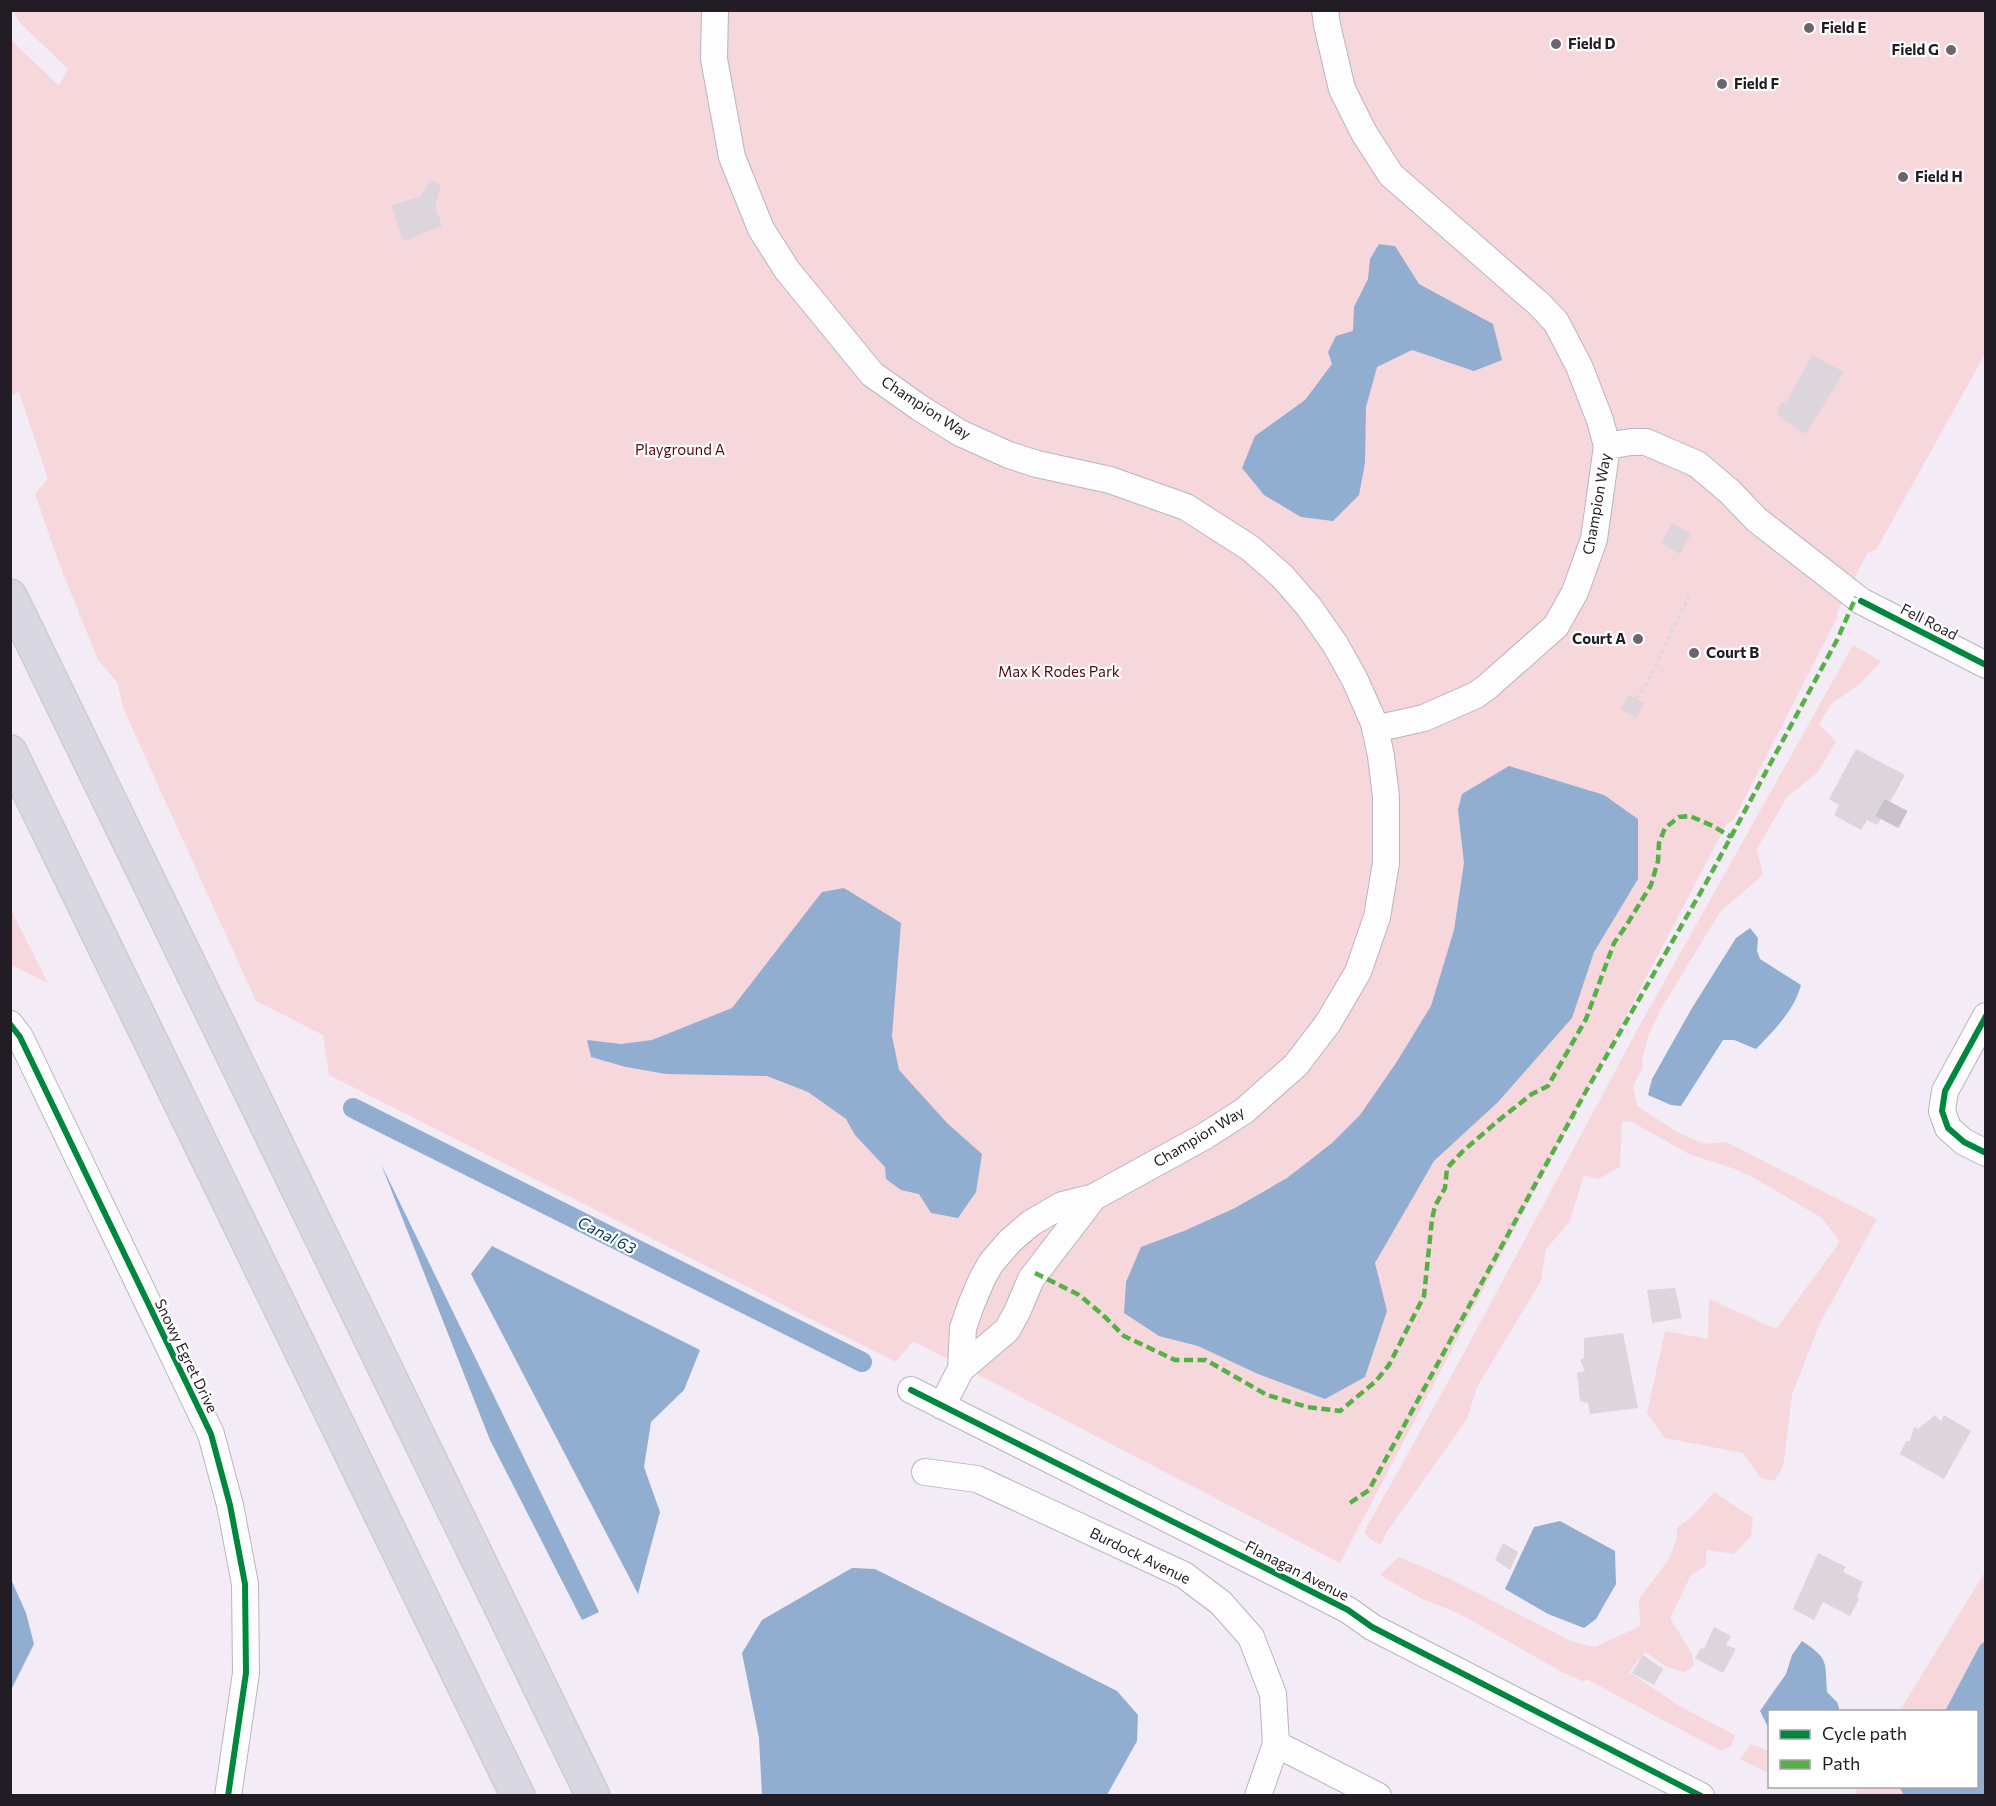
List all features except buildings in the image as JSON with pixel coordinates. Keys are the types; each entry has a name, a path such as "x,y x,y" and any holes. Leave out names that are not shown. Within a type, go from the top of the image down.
{"highway":[{"path":"10,596 593,1796"},
{"path":"10,752 518,1796"}],"street":[{"name":"Champion Way","path":"715,10 714,60 732,157 761,229 787,270 872,374 960,433 1009,455 1037,464 1110,480 1186,507 1250,548 1282,576 1309,607 1355,680 1375,729 1386,797 1386,863 1377,917 1358,972 1328,1023 1296,1065 1244,1112 1094,1197 1062,1205 1031,1223 1010,1241 982,1279 963,1328 961,1370"},
{"name":"Champion Way","path":"1325,10 1342,89 1364,133 1391,175 1539,304 1556,322 1579,366 1600,420 1607,446 1594,539 1589,557 1575,592 1556,626 1476,695 1424,718 1375,729"},
{"name":"Fell Road","path":"1607,446 1646,442 1696,464 1729,491 1757,520 1861,601 1986,665"},
{"path":"1986,1016 1945,1091 1942,1111 1948,1128 1964,1142 1986,1154"},
{"name":"Snowy Egret Drive","path":"10,1024 20,1037 211,1434 230,1504 245,1584 246,1673 228,1796"},
{"name":"Champion Way","path":"942,1406 961,1370 1007,1330 1031,1279 1094,1197"},
{"name":"Flanagan Avenue","path":"911,1390 1348,1610 1372,1627 1701,1796"},
{"name":"Burdock Avenue","path":"925,1472 977,1479 1184,1575 1221,1603 1251,1637 1273,1694 1276,1744 1258,1796"},
{"path":"1276,1744 1378,1796"}],"path":[{"path":"1636,699 1647,683 1689,596"}],"green space":[{"name":"Max K Rodes Park","path":"13,11 1985,11 1985,354 1876,550 1868,552 1836,614 1838,616 1733,821 1727,823 1340,1563 913,1341 896,1362 329,1075 323,1035 256,1001 123,708 117,682 98,660 60,566 35,494 48,478 19,392 11,396 10,39 59,86 68,69 20,23"},
{"path":"1853,645 1881,661 1860,684 1831,704 1819,724 1836,742 1817,773 1787,797 1757,849 1763,875 1720,912 1661,1009 1648,1036 1642,1060 1643,1067 1633,1086 1637,1106 1679,1133 1704,1144 1726,1142 1877,1219 1819,1325 1792,1395 1783,1467 1774,1481 1761,1478 1743,1453 1665,1438 1647,1413 1665,1331 1708,1339 1709,1299 1776,1329 1840,1242 1822,1218 1756,1179 1735,1169 1689,1154 1632,1122 1622,1121 1620,1167 1598,1179 1584,1175 1570,1221 1546,1249 1541,1281 1477,1387 1467,1419 1386,1533 1381,1545 1370,1539 1364,1532 1459,1362 1641,1023"},
{"path":"11,910 48,983 11,965"},
{"path":"1714,1492 1753,1518 1751,1536 1734,1554 1706,1550 1706,1566 1691,1575 1670,1618 1692,1654 1694,1666 1684,1672 1667,1667 1645,1652 1629,1672 1681,1707 1735,1735 1731,1746 1721,1751 1588,1680 1582,1681 1562,1672 1458,1613 1422,1599 1380,1575 1399,1557 1450,1579 1573,1642 1595,1647 1640,1626 1639,1599 1669,1559 1677,1538 1677,1528 1694,1515"},
{"path":"1985,1572 1985,1641 1980,1645 1946,1710 1900,1710"},
{"path":"1751,1744 1768,1751 1768,1773 1740,1759"},
{"path":"1857,1788 1900,1788 1904,1795 1854,1796"}],"water":[{"path":"1379,244 1395,246 1419,284 1493,324 1502,360 1474,371 1412,350 1377,367 1366,407 1365,463 1359,495 1333,521 1301,517 1264,495 1242,468 1255,436 1305,400 1332,364 1328,352 1336,336 1353,331 1354,307 1368,279 1370,259"},
{"path":"1509,766 1604,795 1638,819 1638,879 1594,952 1572,1018 1498,1102 1434,1161 1375,1263 1387,1311 1365,1377 1325,1399 1258,1374 1198,1346 1159,1336 1124,1313 1126,1282 1141,1247 1235,1208 1287,1178 1332,1143 1360,1115 1431,1006 1454,930 1464,863 1458,810 1462,794"},
{"path":"844,888 901,923 892,1036 899,1070 948,1124 982,1154 976,1192 958,1218 931,1213 919,1194 901,1190 886,1179 885,1167 855,1135 846,1119 808,1092 767,1076 666,1074 626,1067 591,1057 587,1040 621,1044 652,1040 732,1008 822,892"},
{"path":"1750,928 1758,938 1757,951 1760,959 1801,985 1794,1003 1783,1020 1756,1049 1734,1040 1723,1040 1681,1106 1671,1105 1648,1095 1652,1079 1692,1008 1736,938"},
{"path":"381,1164 599,1612 582,1620 490,1440"},
{"path":"492,1246 700,1350 684,1390 651,1422 644,1467 660,1512 638,1594 471,1274"},
{"path":"1560,1521 1615,1551 1616,1584 1596,1619 1584,1628 1548,1614 1505,1589 1534,1527"},
{"path":"852,1568 875,1569 1117,1691 1138,1715 1137,1741 1107,1795 762,1795 759,1738 742,1653 762,1620"},
{"path":"10,1577 26,1613 34,1644 11,1690"},
{"path":"1802,1641 1817,1652 1824,1662 1827,1692 1837,1702 1840,1710 1768,1710 1768,1727 1760,1711 1786,1674 1792,1655"},
{"path":"1985,1641 1985,1795 1904,1795 1900,1788 1978,1788 1978,1710 1946,1710 1980,1645"}],"waterway":[{"name":"Canal 63","path":"353,1108 862,1362"}],"tunnel":[{"path":"1887,822 1896,805"}],"marked path":[{"path":"1350,1503 1369,1490 1585,1093 1706,883 1837,640 1856,597"},
{"path":"1035,1273 1079,1295 1124,1336 1175,1360 1206,1360 1267,1395 1307,1407 1340,1411 1376,1381 1389,1365 1424,1296 1432,1219 1435,1206 1445,1188 1447,1168 1499,1120 1532,1094 1548,1086 1586,1019 1614,943 1651,885 1658,861 1659,843 1665,828 1679,817 1690,816 1731,837"}],"cycle path":[{"path":"1861,601 1986,665"},
{"path":"1986,1016 1945,1091 1942,1111 1948,1128 1964,1142 1986,1153"},
{"path":"10,1024 20,1037 211,1434 230,1505 245,1584 246,1673 228,1796"},
{"path":"911,1390 1348,1610 1372,1627 1701,1796"}],"place":[{"name":"Field E","path":"1809,28"},
{"name":"Field D","path":"1556,44"},
{"name":"Field G","path":"1951,50"},
{"name":"Field F","path":"1722,84"},
{"name":"Field H","path":"1903,177"},
{"name":"Court A","path":"1638,639"},
{"name":"Court B","path":"1694,653"}],"park label":[{"name":"Playground A","path":"680,450"}]}
